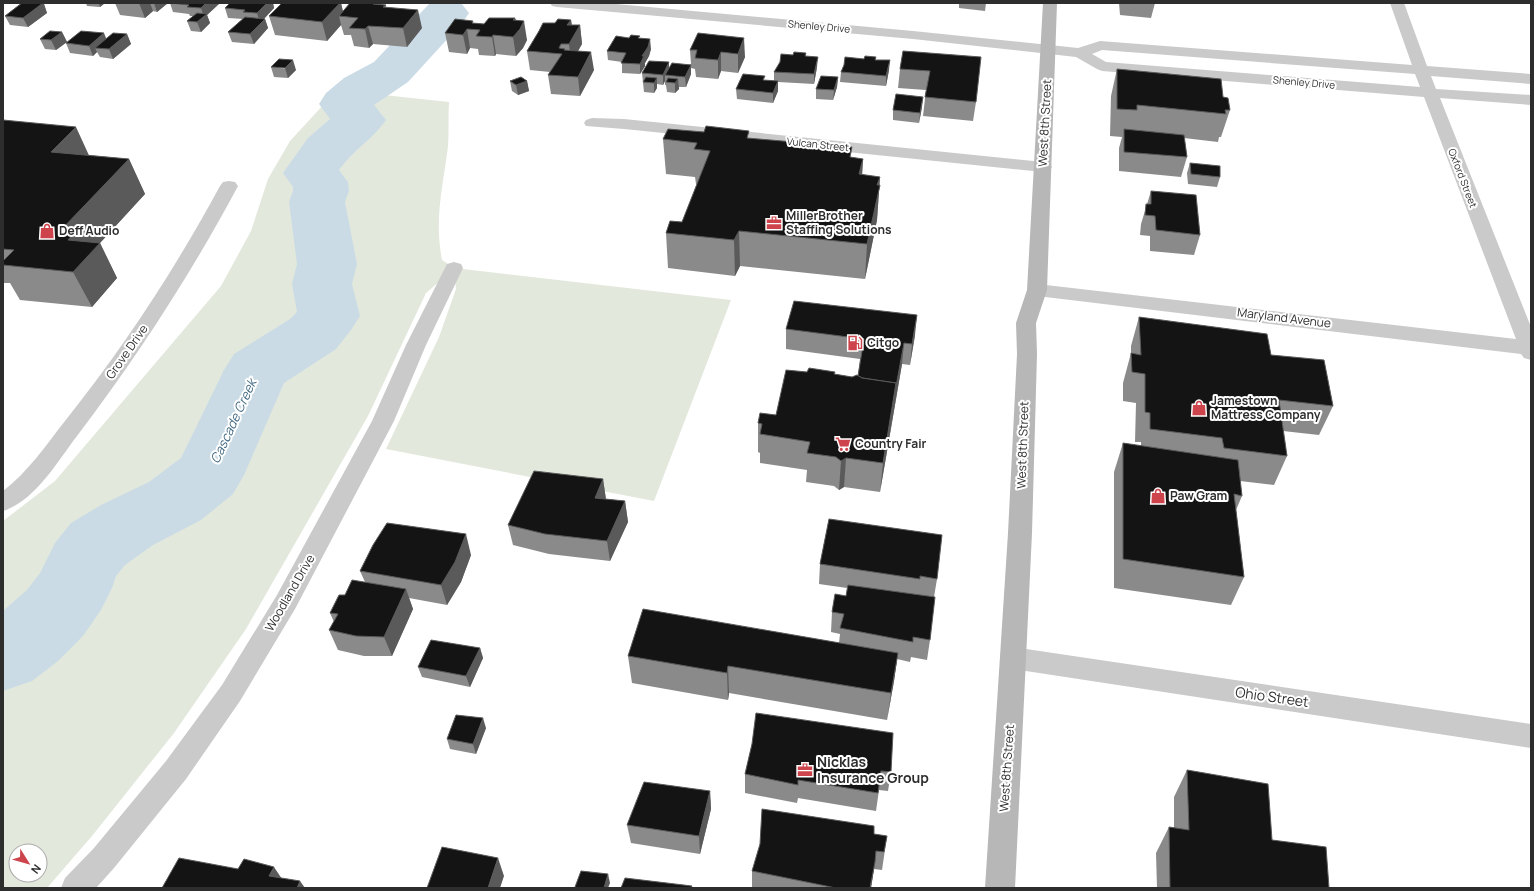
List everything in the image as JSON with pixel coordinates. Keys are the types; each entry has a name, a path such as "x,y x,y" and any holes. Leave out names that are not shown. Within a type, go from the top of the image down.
{"main road":[{"name":"West 8th Street","path":"1000,888 1013,658 1027,354 1026,323 1037,290 1050,3"}],"street":[{"name":"Shenley Drive","path":"557,3 649,7 1080,53 1102,66 1247,77 1430,94 1531,100"},
{"name":"Oxford Street","path":"1396,3 1530,349"},
{"name":"Shenley Drive","path":"1080,53 1100,45 1531,80"},
{"name":"Vulcan Street","path":"592,123 624,124 1043,167"},
{"name":"Grove Drive","path":"3,502 15,495 36,472 97,395 144,330 200,239 229,186"},
{"name":"Woodland Drive","path":"76,888 104,858 176,770 235,686 286,602 379,428 416,345 454,268"},
{"name":"Maryland Avenue","path":"1037,290 1530,349"},
{"name":"Ohio Street","path":"1013,658 1531,736"}],"shaded area":[{"path":"337,90 449,102 448,146 439,216 442,260 454,268 731,300 654,501 386,449 439,337 456,289 454,269 426,293 368,416 246,629 174,733 92,836 47,888 3,888 3,521 55,481 221,286 251,231 268,179 290,141"}],"building":[{"path":"22,3 43,3 23,18 5,16"},
{"path":"170,3 206,3 201,8 187,7 189,5"},
{"path":"230,3 267,3 257,13 225,8"},
{"path":"282,3 340,3 322,22 269,16"},
{"path":"350,3 375,3 373,4 386,5 383,7 418,10 403,28 368,26 365,29 349,28 358,18 339,16"},
{"path":"197,13 207,14 197,22 187,21"},
{"path":"245,17 265,19 250,34 228,32"},
{"path":"489,18 515,18 513,20 524,21 520,29 513,37 493,35 492,37 476,36 480,30 467,29 463,35 445,33 455,19 484,24"},
{"path":"558,19 571,20 567,25 580,25 569,44 561,44 559,48 565,49 564,50 591,52 578,77 548,75 562,54 527,51 543,23 555,23"},
{"path":"50,31 62,32 51,40 40,39"},
{"path":"81,31 104,33 89,46 66,43"},
{"path":"113,33 127,34 109,49 95,48"},
{"path":"698,33 744,38 738,54 721,52 718,60 695,58 697,50 690,50"},
{"path":"631,35 640,36 638,38 650,39 640,64 621,63 626,53 607,51 616,36 629,38"},
{"path":"903,51 981,57 976,102 925,97 930,71 900,69"},
{"path":"794,52 806,53 805,56 818,57 814,74 774,72 780,62 781,54 793,55"},
{"path":"865,56 876,57 875,60 890,60 886,76 841,72 845,57 864,59"},
{"path":"279,59 293,60 285,68 271,67"},
{"path":"649,61 669,62 663,75 642,73"},
{"path":"672,63 691,65 685,77 665,75"},
{"path":"1117,69 1221,79 1223,97 1228,98 1230,110 1225,110 1226,114 1137,105 1137,110 1117,109"},
{"path":"743,74 765,76 763,80 778,81 773,93 736,89"},
{"path":"821,76 838,77 834,90 816,89"},
{"path":"521,77 527,81 516,85 510,81"},
{"path":"646,77 657,78 654,83 643,82"},
{"path":"668,78 678,79 675,83 666,82"},
{"path":"896,94 923,97 920,113 893,110"},
{"path":"3,120 76,127 51,152 129,159 62,229 77,230 68,240 100,243 73,272 3,265 3,261 14,250 3,249"},
{"path":"706,126 749,131 747,138 852,147 850,157 863,159 859,174 880,177 877,185 880,185 867,244 739,231 734,240 666,233 670,221 682,222 710,151 694,149 697,143 663,139 668,129 704,132"},
{"path":"1124,129 1184,135 1187,157 1124,152"},
{"path":"1190,163 1220,166 1220,177 1191,174"},
{"path":"1151,191 1196,195 1200,235 1156,230 1155,216 1145,215 1146,204 1151,204"},
{"path":"794,301 917,315 912,344 904,343 895,392 896,383 862,378 858,376 864,339 786,329"},
{"path":"1139,317 1267,334 1271,355 1324,360 1333,406 1279,400 1287,456 1224,448 1222,438 1150,429 1150,413 1145,412 1145,374 1132,372 1131,353 1141,355"},
{"path":"809,368 835,372 834,374 852,377 857,375 862,378 896,383 883,463 846,458 841,461 836,457 807,453 810,442 760,434 762,424 758,423 760,413 776,415 786,370 807,372"},
{"path":"1123,443 1238,460 1242,496 1234,494 1244,577 1123,559"},
{"path":"534,471 603,479 595,498 625,501 607,541 545,534 508,525"},
{"path":"829,519 942,535 937,579 920,576 920,579 820,564"},
{"path":"387,523 466,534 455,562 441,585 360,571 373,545"},
{"path":"352,580 406,589 384,637 356,636 329,630 338,614 330,613 339,595 345,595"},
{"path":"848,585 935,597 930,640 913,637 913,642 840,628 844,614 832,612 835,594 846,596"},
{"path":"643,609 898,653 891,693 728,666 727,673 628,656"},
{"path":"431,640 480,648 466,676 418,667"},
{"path":"756,713 893,733 891,772 881,771 878,793 798,780 798,785 745,774 752,744"},
{"path":"456,715 483,718 473,744 447,739"},
{"path":"1187,770 1268,784 1272,840 1326,847 1329,888 1170,888 1169,827 1189,830"},
{"path":"644,782 710,791 699,836 627,825"},
{"path":"762,809 874,826 874,834 887,836 884,852 876,851 870,888 836,888 752,871 760,844"},
{"path":"442,847 498,858 488,888 427,888"},
{"path":"179,858 238,869 244,859 274,867 269,876 300,881 297,888 162,888"},
{"path":"581,871 608,874 604,888 575,887"},
{"path":"625,878 692,886 691,888 621,888"}],"waterway":[{"name":"Cascade Creek","path":"3,657 29,637 55,613 73,588 82,564 98,544 127,525 175,501 208,475 257,370 313,334 329,316 322,284 327,264 317,202 321,191 320,182 310,173 327,149 360,120 344,104 362,89 391,72 446,13"}],"place":[{"name":"MillerBrother Staffing Solutions","path":"774,223"},
{"name":"Deff Audio","path":"47,231"},
{"name":"Citgo","path":"855,343"},
{"name":"Jamestown Mattress Company","path":"1199,408"},
{"name":"Country Fair","path":"843,444"},
{"name":"Paw Gram","path":"1158,496"},
{"name":"Nicklas Insurance Group","path":"805,770"}]}
